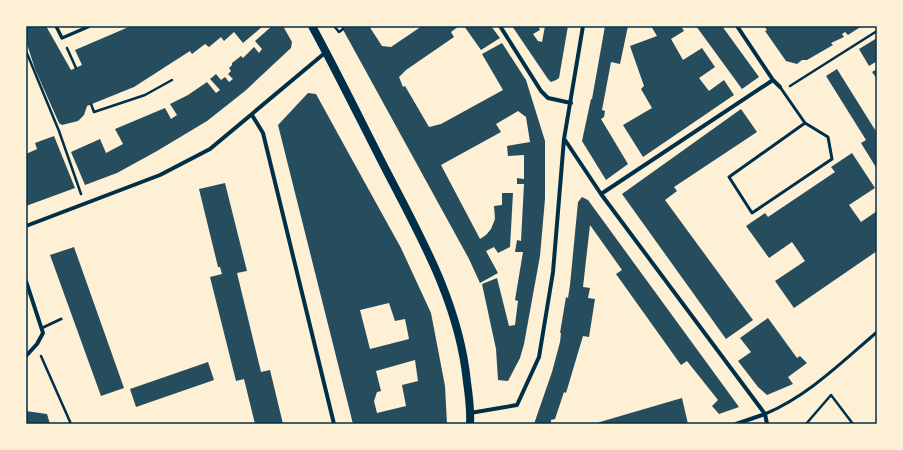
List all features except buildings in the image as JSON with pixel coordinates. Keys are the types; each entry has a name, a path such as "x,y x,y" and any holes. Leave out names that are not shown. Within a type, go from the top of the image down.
{"main road":[{"path":"312,26 431,258 449,300 460,339 470,413 470,424"}],"street":[{"path":"56,26 62,38 90,26"},
{"path":"500,26 541,91 548,98 571,103"},
{"path":"470,413 518,406 539,357 553,272 564,139 583,26"},
{"path":"737,26 773,80 780,87"},
{"path":"26,226 84,206 160,175 210,149 326,52"},
{"path":"600,194 773,80"},
{"path":"252,115 263,133 334,424"},
{"path":"564,139 600,194 765,414 767,424"},
{"path":"26,281 43,333 37,344 26,356"},
{"path":"736,424 765,414"}],"lane":[{"path":"780,87 805,123 828,137 832,159 752,213 729,177 805,123"},
{"path":"42,328 61,319"},
{"path":"765,414 777,410 813,386 877,332"}],"path":[{"path":"334,26 339,32 343,29"},
{"path":"780,87 787,88 877,31"},
{"path":"62,38 76,68"},
{"path":"26,51 59,131 84,206"},
{"path":"91,104 94,112 144,94 172,80"},
{"path":"37,344 71,424"},
{"path":"806,424 831,395 853,424"}]}
